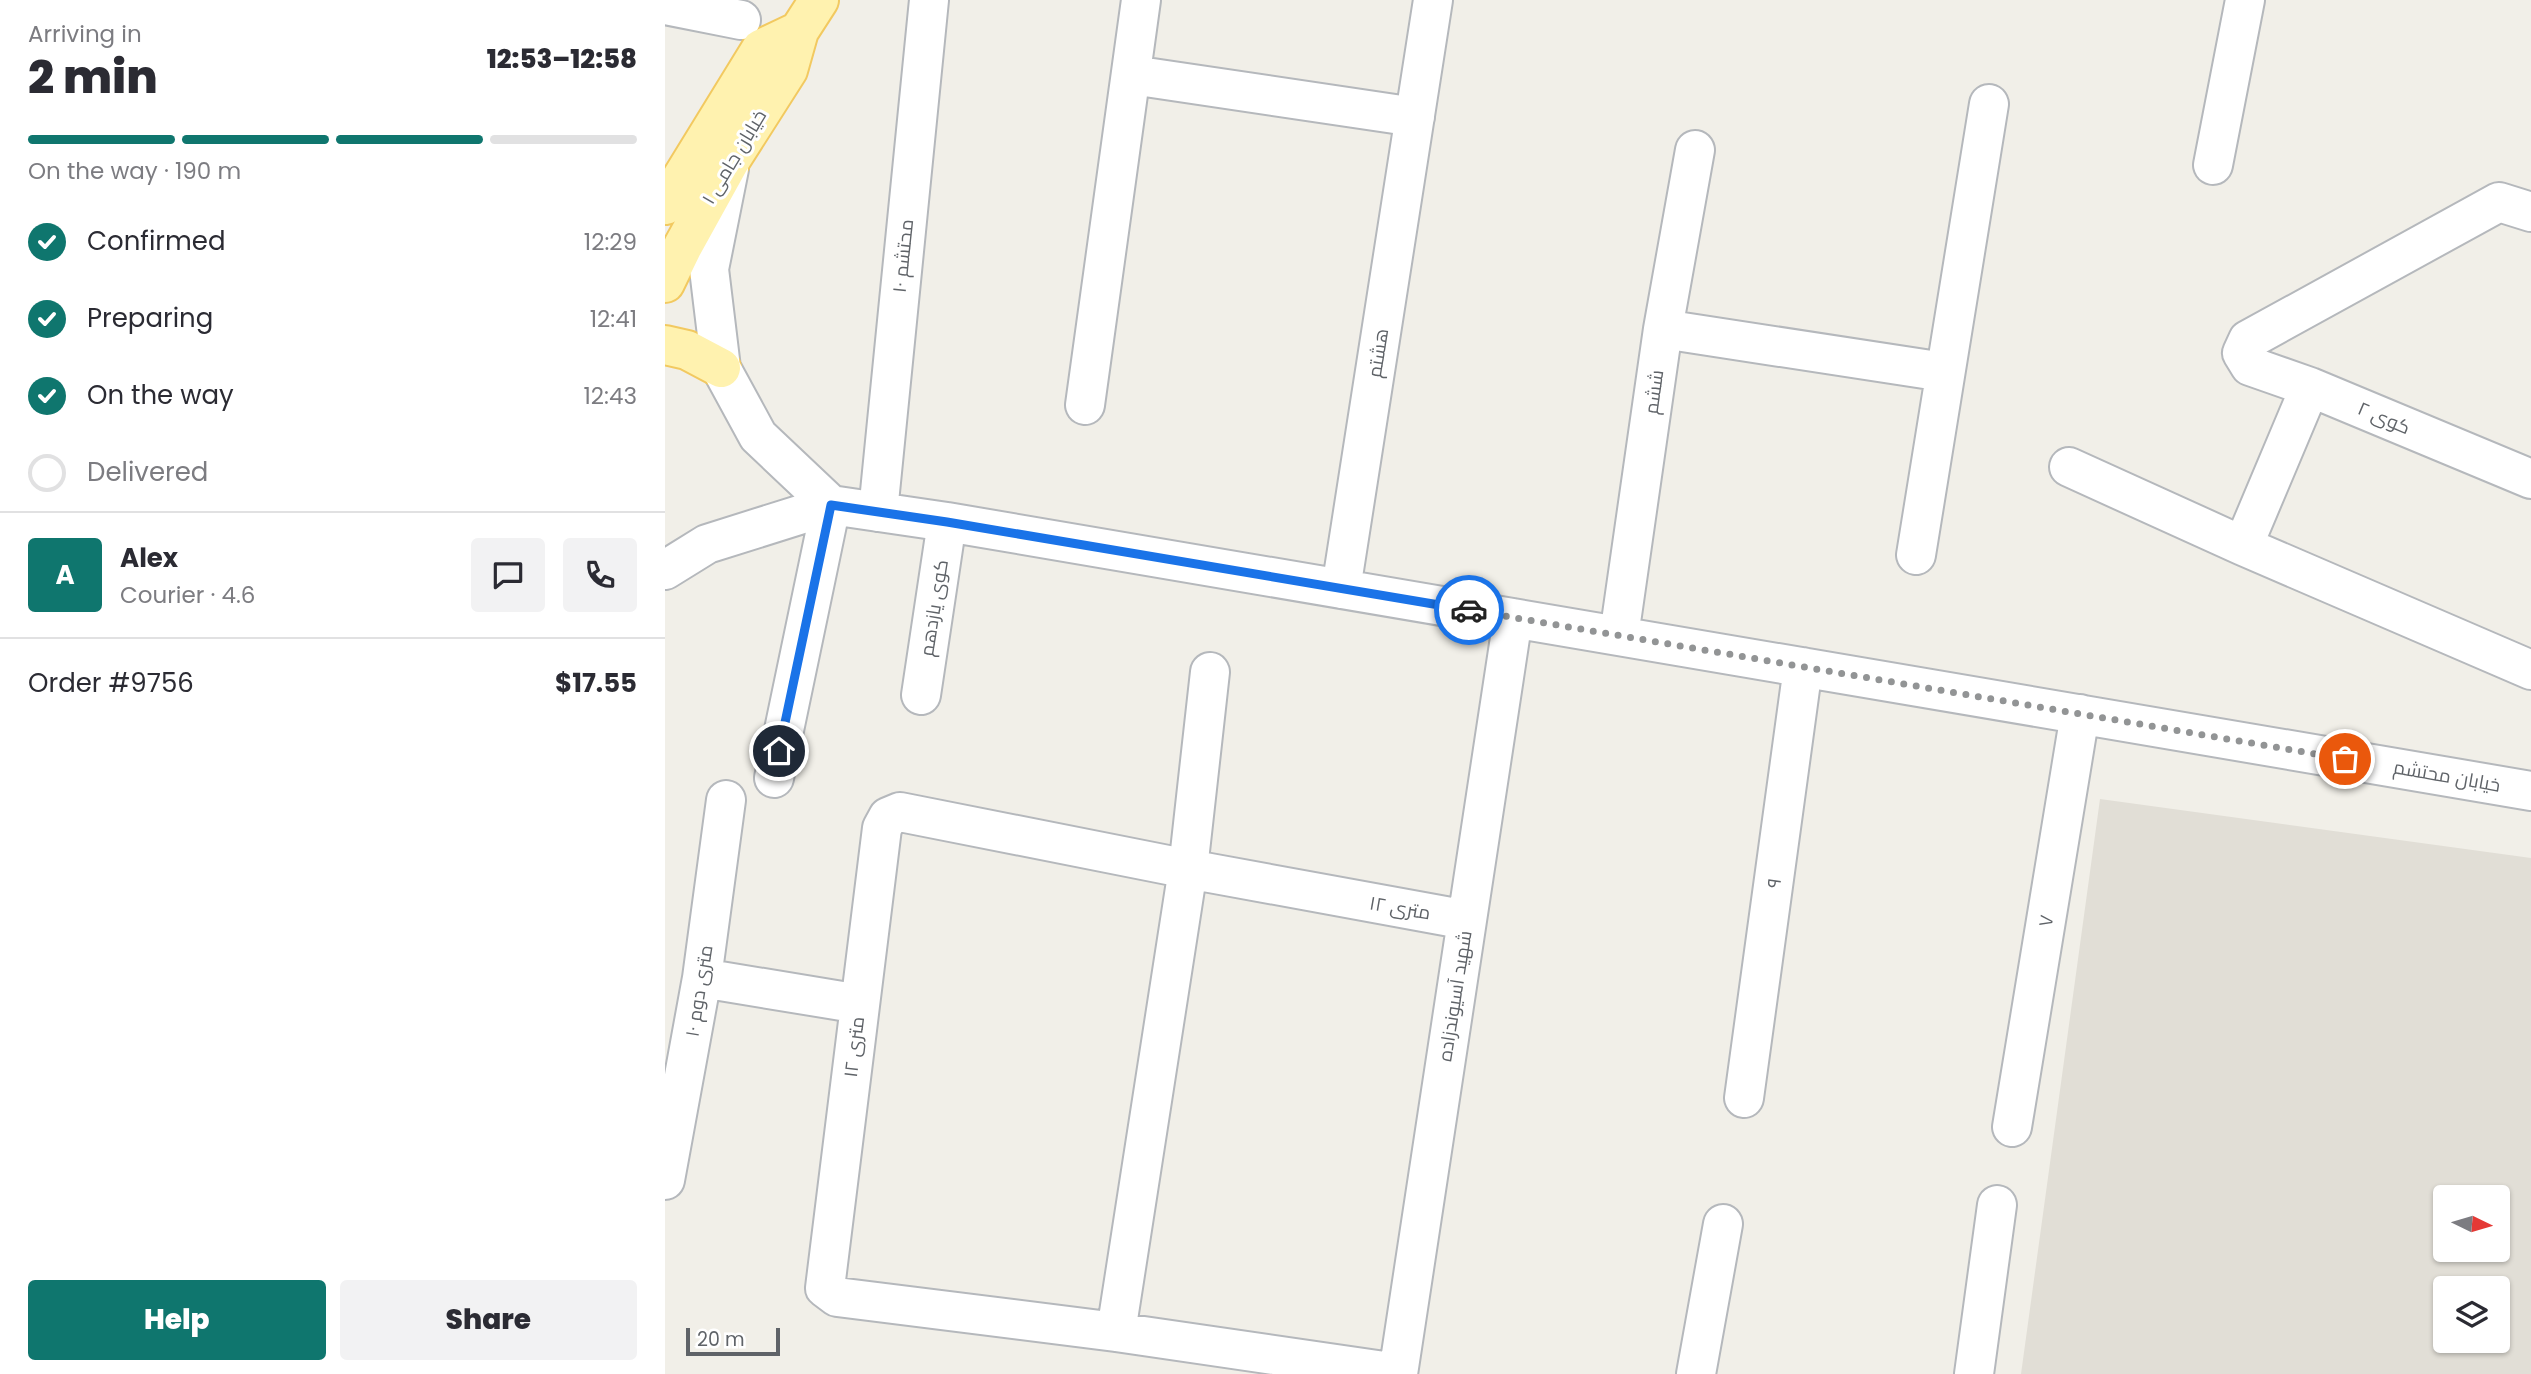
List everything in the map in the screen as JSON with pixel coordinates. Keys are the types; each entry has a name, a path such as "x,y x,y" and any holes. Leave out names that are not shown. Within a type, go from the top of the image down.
{"main road":[{"name":"خیابان جامی ۱","path":"665,283 730,161 788,71 809,15"},
{"name":"خیابان جامی ۱","path":"665,205 761,49 809,15"},
{"path":"665,345 687,351 720,368"}],"street":[{"name":"محتشم ۱۰","path":"878,512 929,0"},
{"path":"1085,405 1141,0"},
{"name":"هشتم","path":"1341,589 1433,0"},
{"path":"2213,165 2245,0"},
{"path":"665,5 741,20"},
{"path":"1132,75 1415,117"},
{"path":"1916,555 1989,104"},
{"name":"ششم","path":"1619,636 1663,329 1695,150"},
{"path":"730,161 709,269 720,368 758,436 831,505 774,778"},
{"name":"کوی ۲","path":"2515,207 2248,340 2242,354 2250,366 2310,387 2531,479"},
{"path":"1663,329 1944,372"},
{"path":"2243,546 2310,387"},
{"path":"2069,467 2243,546 2531,670"},
{"name":"خیابان محتشم","path":"665,570 707,544 831,505 947,522 2531,790"},
{"name":"کوی یازدهم","path":"921,695 947,522"},
{"name":"شهید آسیوندزاده","path":"1398,1373 1513,618"},
{"name":"۹","path":"1744,1098 1803,667"},
{"path":"1116,1332 1188,869 1210,672"},
{"name":"۷","path":"2012,1127 2080,714"},
{"name":"۱۰ متری دوم","path":"665,1180 702,978 726,800"},
{"name":"۱۲ متری","path":"1398,1373 1116,1332 837,1297 825,1289 882,828 888,817 900,812 1188,869 1467,920"},
{"path":"702,978 860,1004"},
{"path":"1974,1374 1997,1205"},
{"path":"1696,1374 1723,1224"}],"shaded area":[{"path":"2100,799 2531,858 2531,1374 2021,1374"}],"way so far":[{"path":"1469,610 2345,759"}],"route":[{"path":"779,751 831,505 1469,610"}]}
